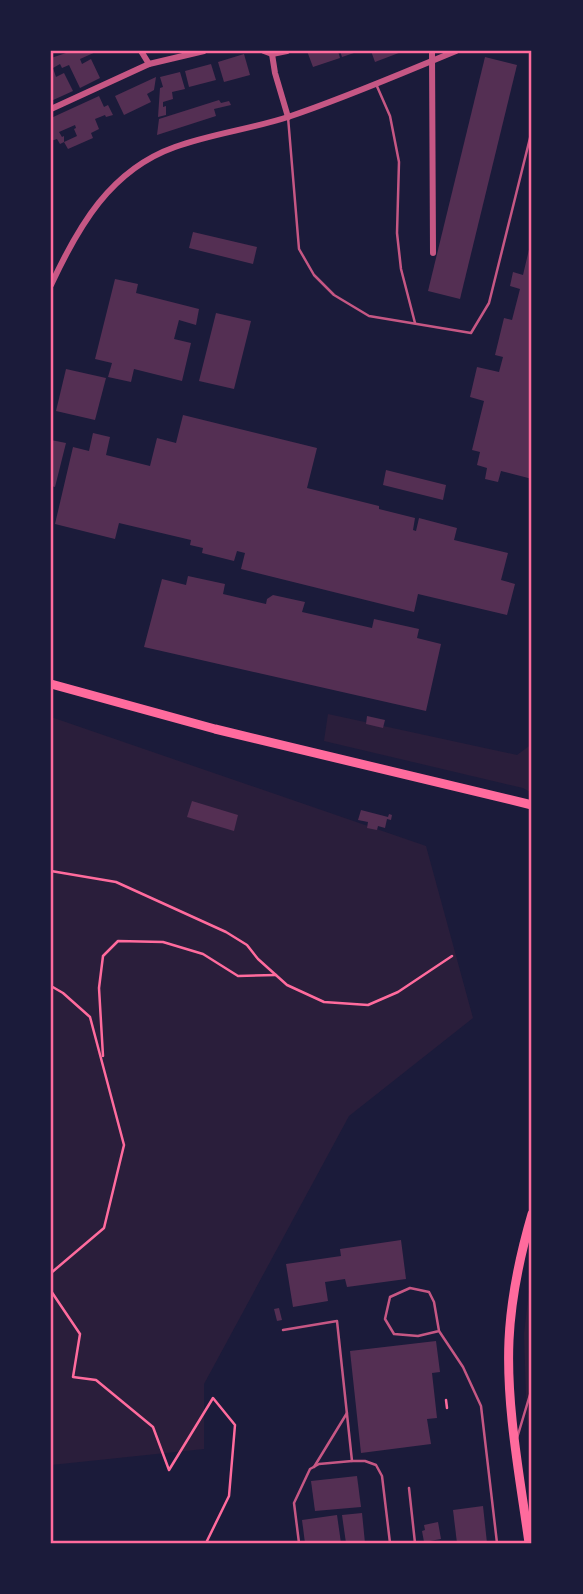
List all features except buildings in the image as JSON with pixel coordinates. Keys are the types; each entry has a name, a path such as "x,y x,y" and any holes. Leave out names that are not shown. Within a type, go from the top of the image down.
{"main road":[{"path":"51,684 215,729 532,805"},
{"path":"529,1543 510,1389 509,1341 518,1262 532,1214"}],"street":[{"path":"141,51 149,64"},
{"path":"51,109 149,64 204,51"},
{"path":"264,51 272,54 287,51"},
{"path":"432,51 433,253"},
{"path":"51,285 85,219 104,195 139,166 172,148 288,117 456,51"},
{"path":"272,54 288,117"}],"lane":[{"path":"376,84 390,116 400,162 397,233 401,268 415,323"},
{"path":"288,117 296,233 299,249 309,266 334,295 369,316 471,333 489,303 532,130"},
{"path":"439,1331 418,1336 394,1334 385,1319 390,1297 410,1288 429,1292 434,1302 439,1331 463,1367 481,1406 497,1543"},
{"path":"282,1330 337,1321 352,1461"},
{"path":"516,1441 532,1388"},
{"path":"299,1543 294,1503 300,1488 347,1413"},
{"path":"313,1468 320,1464 352,1461 365,1461 376,1465 382,1476 390,1543"},
{"path":"409,1488 415,1543"}],"path":[{"path":"51,871 116,882 214,926 247,945 287,985 324,1002 368,1005 398,992 452,956"},
{"path":"103,1063 99,988 103,956 118,941 163,942 202,954 238,976 276,975"},
{"path":"51,986 90,1017 124,1145 104,1228 51,1273"},
{"path":"51,1291 80,1334 73,1377 96,1380 153,1427 169,1470 213,1398 235,1425 229,1496 206,1543"},
{"path":"446,1400 447,1408"}],"shaded area":[{"path":"328,714 517,755 532,744 532,793 523,788 324,741"},
{"path":"51,717 426,846 473,1018 349,1116 204,1384 204,1449 51,1465"},
{"path":"532,1265 532,1403 527,1428 524,1334"}]}
